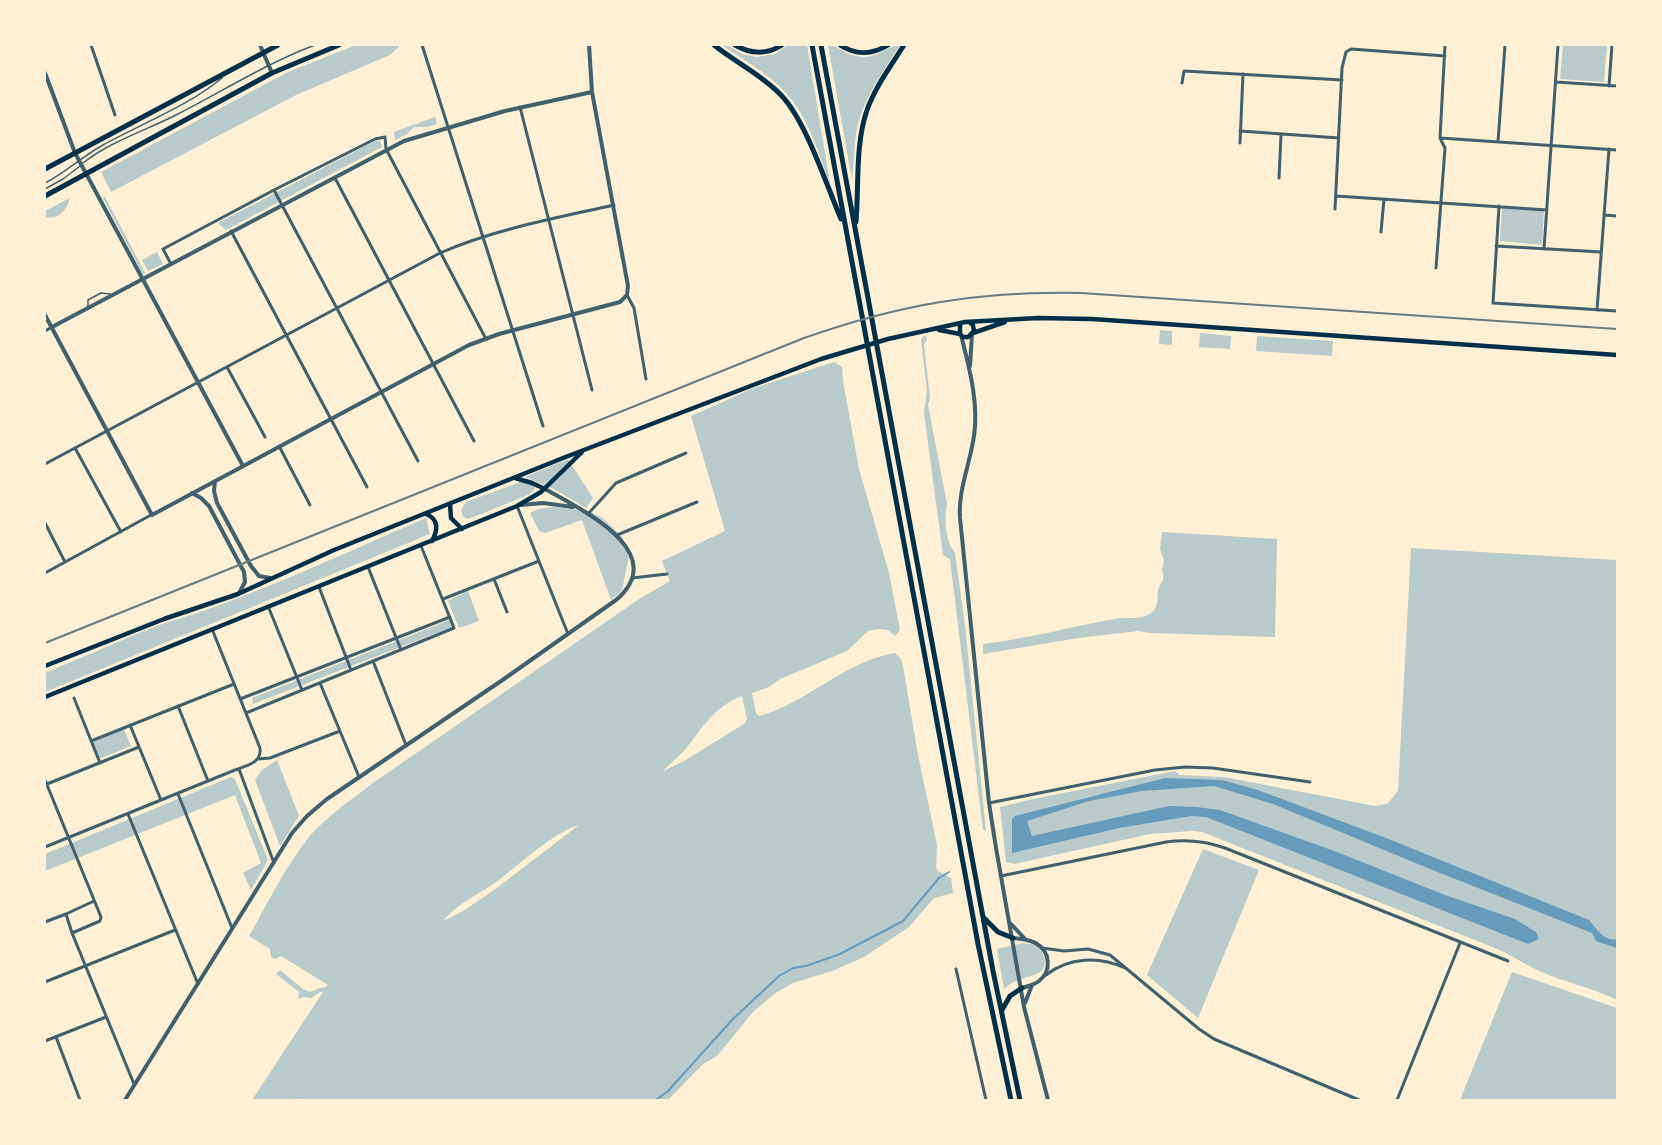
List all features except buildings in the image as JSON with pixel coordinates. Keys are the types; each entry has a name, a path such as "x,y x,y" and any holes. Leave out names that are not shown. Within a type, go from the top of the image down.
{"main road":[{"path":"45,169 278,45"},
{"path":"45,196 272,73 339,45"},
{"path":"714,45 773,87 792,108 845,229"},
{"path":"735,45 757,52 769,51 782,45"},
{"path":"812,45 980,955 1011,1100"},
{"path":"821,45 983,916 1020,1100"},
{"path":"840,45 855,52 867,53 880,50 888,45"},
{"path":"855,233 860,140 864,120 875,92 904,45"},
{"path":"45,666 170,616 238,594 334,550 584,450 821,359 888,339 933,329 969,322 1082,319 1185,324 1617,355"},
{"path":"933,329 960,334 967,338 1009,320"},
{"path":"969,322 974,327 973,334"},
{"path":"960,324 960,334"},
{"path":"45,697 517,506 545,489 584,450"},
{"path":"514,478 545,489"},
{"path":"450,504 451,518 462,529"},
{"path":"425,514 431,516 436,523 436,533 432,541"},
{"path":"983,916 998,932 1013,938"},
{"path":"1001,1011 1010,996 1022,988"}],"street":[{"path":"91,45 115,115"},
{"path":"260,45 272,73"},
{"path":"422,45 543,426"},
{"path":"589,45 592,92 628,286 627,295 634,308 646,379"},
{"path":"1436,268 1445,147 1440,138 1445,45"},
{"path":"1498,142 1505,45"},
{"path":"1544,249 1558,45"},
{"path":"1609,86 1612,45"},
{"path":"1335,209 1343,60 1346,52 1351,49 1444,56"},
{"path":"1182,83 1184,71 1342,80"},
{"path":"45,73 80,163 243,466"},
{"path":"1240,144 1243,74"},
{"path":"1556,82 1617,86"},
{"path":"45,331 386,149 447,127 520,107 592,92"},
{"path":"520,107 592,390"},
{"path":"1240,131 1339,138"},
{"path":"1279,178 1281,135"},
{"path":"171,264 163,249 274,189 385,137 386,149 486,339"},
{"path":"1440,138 1617,150"},
{"path":"1597,310 1609,149"},
{"path":"334,176 474,441"},
{"path":"274,189 418,461"},
{"path":"1336,196 1547,210"},
{"path":"1381,232 1384,199"},
{"path":"45,464 440,253 548,219 614,205"},
{"path":"1499,206 1493,303 1617,311"},
{"path":"1604,215 1617,216"},
{"path":"231,231 367,488"},
{"path":"1496,246 1601,252"},
{"path":"45,573 433,363 486,339 620,302 627,295"},
{"path":"45,315 152,515"},
{"path":"960,334 970,369 975,410 974,436 960,493 959,509 989,803 1024,1007 1048,1100"},
{"path":"970,369 973,334"},
{"path":"227,367 265,437"},
{"path":"279,446 310,505"},
{"path":"75,448 121,532"},
{"path":"587,514 616,483 686,453"},
{"path":"215,481 214,491 217,503 251,566 260,576 274,578"},
{"path":"125,1100 292,833 307,816 359,777 624,593 633,578 633,559 625,544 617,535 587,514 545,489"},
{"path":"192,493 207,503 244,572 245,582 238,594"},
{"path":"617,535 697,502"},
{"path":"568,634 517,506 543,503 576,508"},
{"path":"45,524 65,562"},
{"path":"246,713 454,628 421,546"},
{"path":"443,599 539,561"},
{"path":"368,567 401,650"},
{"path":"633,578 667,574"},
{"path":"494,579 507,612"},
{"path":"319,586 351,670"},
{"path":"268,606 302,690"},
{"path":"240,699 450,617"},
{"path":"212,629 260,748 261,754 258,759"},
{"path":"373,661 406,746"},
{"path":"320,683 359,777"},
{"path":"91,741 234,684"},
{"path":"74,698 100,762"},
{"path":"178,706 208,782"},
{"path":"130,725 161,800"},
{"path":"45,847 208,782 258,759 270,758 340,731"},
{"path":"72,933 100,921 101,917 46,783 139,747"},
{"path":"989,803 1155,770 1185,767 1213,768 1310,782"},
{"path":"239,769 274,863"},
{"path":"178,794 232,929"},
{"path":"128,814 198,984"},
{"path":"1000,876 1166,842 1197,841 1225,848 1508,961"},
{"path":"45,922 94,901"},
{"path":"66,914 134,1085"},
{"path":"1010,924 1026,940"},
{"path":"45,982 175,930"},
{"path":"1013,938 1035,942 1042,948 1048,960 1043,977"},
{"path":"1397,1100 1460,942"},
{"path":"1042,948 1058,951 1088,949 1115,958 1214,1040 1359,1100"},
{"path":"1022,988 1032,985 1063,964 1085,960 1106,961 1126,969"},
{"path":"956,969 986,1100"},
{"path":"1024,1007 1032,985"},
{"path":"45,1041 106,1017"},
{"path":"56,1037 81,1100"}],"lane":[{"path":"45,183 112,145 167,120 269,66 315,45"},
{"path":"45,189 63,179 95,149 210,87 232,68"},
{"path":"88,308 88,300 101,293 114,295"}],"shaded area":[{"path":"356,45 401,45 390,55 296,95 111,192 101,172 288,72"},
{"path":"722,45 727,45 742,54 757,57 775,54 788,45 807,45 830,183 812,135 793,102 771,79"},
{"path":"828,45 864,57 900,45 875,85 860,117 856,134 852,180"},
{"path":"1563,45 1607,45 1604,82 1560,79"},
{"path":"435,117 437,124 414,127 407,134 395,140 394,132"},
{"path":"375,141 380,141 382,147 226,230 218,223"},
{"path":"105,197 145,273 143,274 103,198"},
{"path":"70,198 61,213 50,218 45,217 45,211"},
{"path":"1502,208 1544,210 1542,245 1500,241"},
{"path":"157,252 163,264 148,271 142,260"},
{"path":"1160,330 1172,331 1172,345 1159,344"},
{"path":"1200,333 1231,336 1230,349 1199,347"},
{"path":"923,336 927,339 924,345 930,397 928,405 947,504 946,530 955,553 965,625 986,831 983,830 950,559 943,555 924,413 927,391 921,340"},
{"path":"1257,336 1333,341 1332,356 1256,351"},
{"path":"834,362 842,367 859,469 889,573 900,630 895,636 888,630 868,631 847,651 752,693 756,713 759,716 777,710 859,664 895,653 901,659 903,666 918,755 937,845 936,868 951,878 953,893 934,898 909,927 864,957 832,971 793,983 774,994 752,1013 718,1055 702,1065 668,1100 304,1100 304,1098 301,1100 252,1100 323,992 312,998 299,999 299,992 276,974 280,970 310,992 328,985 281,956 275,959 271,957 270,949 249,936 300,849 324,822 373,783 639,599 670,581 662,561 725,531 691,416 754,388","holes":["742,696 747,719 744,724 684,761 663,771 684,751 716,712","579,825 494,890 463,911 443,921 549,841"]},
{"path":"568,459 593,498 586,508 554,489 525,477"},
{"path":"523,481 532,483 535,488 530,494 474,517 467,519 463,516 461,510 466,502"},
{"path":"553,507 589,511 604,519 622,537 629,556 622,590 611,600 582,520 545,533 539,531 530,513 538,509"},
{"path":"426,518 430,534 45,692 45,673 146,630 148,632 147,630 156,626 270,586"},
{"path":"1162,532 1277,539 1275,637 1138,631 1078,638 983,654 983,644 1114,619 1142,617 1153,612 1163,580 1164,560 1160,549"},
{"path":"1411,548 1617,560 1617,1000 1537,970 1495,948 1202,832 1150,834 1014,864 1006,862 1000,807 1175,771 1180,775 1224,777 1375,806 1387,804 1398,791"},
{"path":"468,591 479,621 459,628 448,601"},
{"path":"450,620 452,627 253,704 252,698"},
{"path":"124,729 131,746 99,759 92,742"},
{"path":"277,760 299,816 280,846 255,780 262,770"},
{"path":"231,777 235,779 268,860 251,890 243,873 261,863 235,795 45,871 45,854"},
{"path":"1203,849 1259,870 1198,1018 1147,975"},
{"path":"1023,943 1039,949 1045,961 1044,967 1037,974 1014,982 1004,989 997,949"},
{"path":"1512,972 1617,1008 1617,1100 1460,1100"}],"water":[{"path":"1165,778 1222,780 1258,790 1386,838 1589,920 1605,937 1617,939 1617,948 1596,941 1592,933 1273,804 1214,786 1142,791 1089,801 1027,821 1032,836 1169,806 1220,810 1515,919 1536,932 1539,939 1528,944 1206,817 1191,816 1119,828 1012,853 1012,819 1015,816"}],"waterway":[{"path":"656,1100 668,1091 732,1020 779,976 793,968 840,954 903,921 939,878 949,872"}],"railway":[{"path":"45,643 804,338 907,308 1008,294 1081,293 1617,329"}]}
